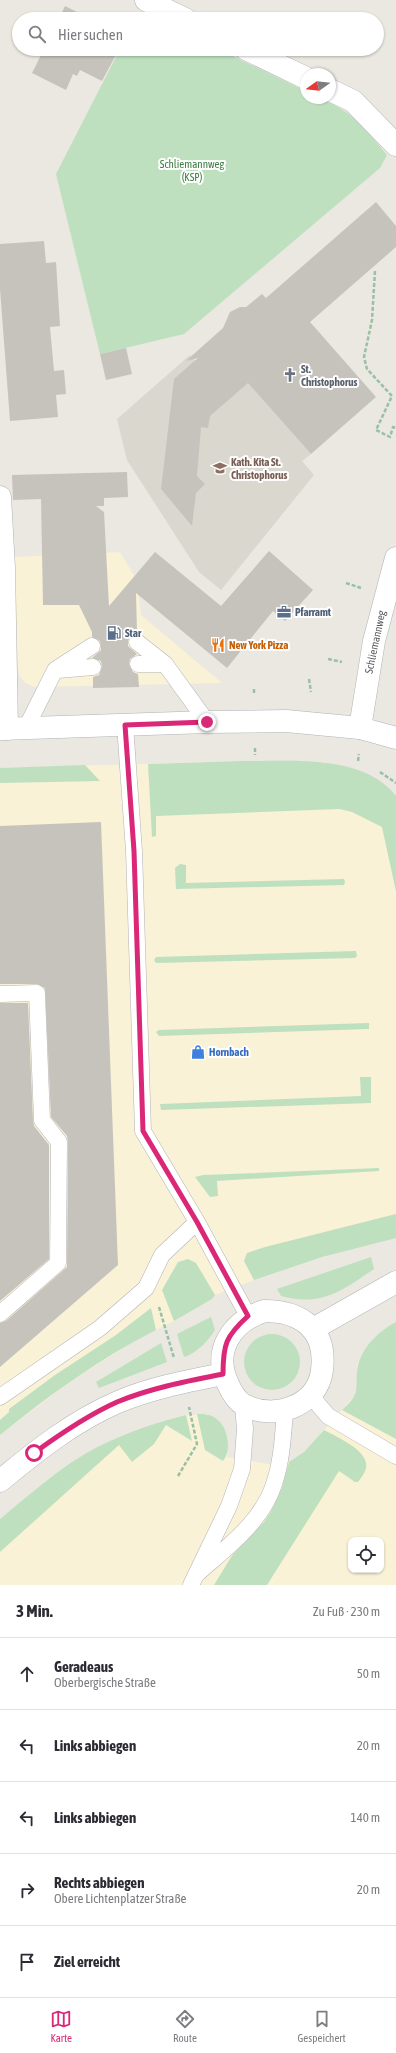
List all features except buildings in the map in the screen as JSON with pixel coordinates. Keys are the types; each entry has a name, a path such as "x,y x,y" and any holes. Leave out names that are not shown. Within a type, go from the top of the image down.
{"street":[{"path":"146,0 171,12"},
{"path":"260,56 300,75"},
{"path":"336,93 353,101 396,146"},
{"path":"0,497 11,729 207,722 294,721 360,728 396,738"},
{"name":"Schliemannweg","path":"360,728 374,642 396,558"},
{"path":"313,1329 396,1282"},
{"path":"264,1311 281,1311 297,1316 313,1329 320,1341 324,1358 322,1376 311,1396 302,1403 285,1411 266,1412 244,1405 232,1392 223,1374 223,1351 232,1331 248,1316 264,1311"},
{"path":"0,1481 57,1437 117,1402 181,1383 223,1374"}],"lane":[{"path":"137,642 165,664 207,722"},
{"path":"11,729 55,670 92,646"},
{"path":"138,664 165,664"},
{"path":"55,670 92,667"},
{"path":"125,725 134,851 143,1131 197,1222 248,1316"},
{"path":"0,994 37,993 42,1120 59,1142 58,1263 0,1314"},
{"path":"0,1397 100,1328 146,1288 162,1255 197,1222"},
{"path":"311,1396 328,1416 396,1456"},
{"path":"194,1580 229,1506 242,1469 245,1429 244,1405"},
{"path":"194,1580 255,1520 265,1504 274,1484 280,1455 285,1411"}],"path":[{"path":"375,271 372,320 364,356 367,369 392,396 376,430 390,437 394,427 396,428"},
{"path":"328,659 342,662"},
{"path":"309,679 311,692"},
{"path":"380,772 392,778 396,783"},
{"path":"166,1331 174,1358"},
{"path":"178,1476 197,1444 190,1411"}],"shaded area":[{"name":"Kath. Kita St. Christophorus","path":"190,355 207,372 245,379 311,454 302,461 314,475 221,590 199,572 127,460 117,419"},
{"path":"120,552 136,579 141,615 222,683 34,687 24,682 19,675 18,668 14,557"},
{"name":"Hornbach","path":"241,761 325,762 382,827 396,891 396,1214 247,1253 244,1261 254,1280 215,1295 212,1299 174,1321 138,1339 75,1378 0,1435 0,768"},
{"path":"396,1322 396,1585 0,1585 0,1519 52,1476 74,1461 112,1440 160,1422 186,1415 207,1414 218,1419 226,1433 228,1441 227,1457 269,1464 289,1462 304,1452 354,1396 357,1387 357,1365 361,1356 376,1336"}],"green space":[{"name":"Schliemannweg (KSP)","path":"116,56 233,56 300,88 300,104 333,104 342,109 371,135 387,155 380,168 184,334 100,354 56,174"},
{"path":"302,761 345,766 365,773 382,782 396,796 396,891 382,827 352,812 339,809 156,816 156,836 152,837 148,764"},
{"path":"85,765 100,781 0,783 0,768"},
{"path":"180,864 186,865 186,883 344,879 345,882 344,885 176,889 175,868"},
{"path":"356,951 357,956 355,958 156,963 154,960 156,957"},
{"path":"369,1023 369,1029 159,1036 156,1032 159,1030"},
{"path":"360,1077 371,1077 371,1103 161,1110 160,1104 361,1096"},
{"path":"379,1168 379,1171 217,1181 218,1196 210,1197 195,1177 203,1175"},
{"path":"396,1214 396,1238 322,1257 254,1280 244,1261 247,1253 265,1247"},
{"path":"371,1257 374,1269 341,1290 330,1295 308,1300 295,1299 281,1296 277,1289"},
{"path":"188,1259 196,1263 215,1295 212,1299 174,1321 162,1290 178,1262"},
{"path":"151,1308 156,1330 135,1341 75,1378 0,1435 0,1420 9,1412 9,1409 55,1375 116,1335"},
{"path":"211,1317 215,1330 209,1339 193,1353 184,1357 177,1334"},
{"path":"396,1322 396,1439 342,1410 352,1400 355,1393 358,1364 365,1349 376,1336"},
{"path":"272,1334 283,1336 292,1342 298,1351 300,1362 298,1373 292,1382 283,1388 272,1390 261,1388 252,1382 246,1373 244,1362 246,1351 252,1342 261,1336"},
{"path":"161,1343 167,1362 99,1388 96,1382"},
{"path":"197,1414 211,1415 218,1420 224,1429 228,1440 228,1446 226,1456 223,1461 205,1450"},
{"path":"186,1415 192,1441 166,1425 154,1444 132,1462 119,1445 0,1552 0,1519 72,1462 99,1446 127,1434 156,1423"},
{"path":"324,1430 351,1445 363,1456 366,1462 366,1468 362,1477 358,1482 355,1482 339,1471 267,1585 214,1585 233,1554 263,1523 270,1513 282,1488 289,1462 304,1452"}],"place":[{"name":"St. Christophorus","path":"290,375"},
{"name":"Kath. Kita St. Christophorus","path":"220,468"},
{"name":"Pfarramt","path":"284,612"},
{"name":"Star","path":"114,633"},
{"name":"New York Pizza","path":"218,645"},
{"name":"Hornbach","path":"198,1052"}],"route":[{"path":"34,1453 77,1424 117,1402 181,1383 223,1374 223,1351 232,1331 248,1316 197,1222 143,1131 134,851 125,725 207,722"}]}
